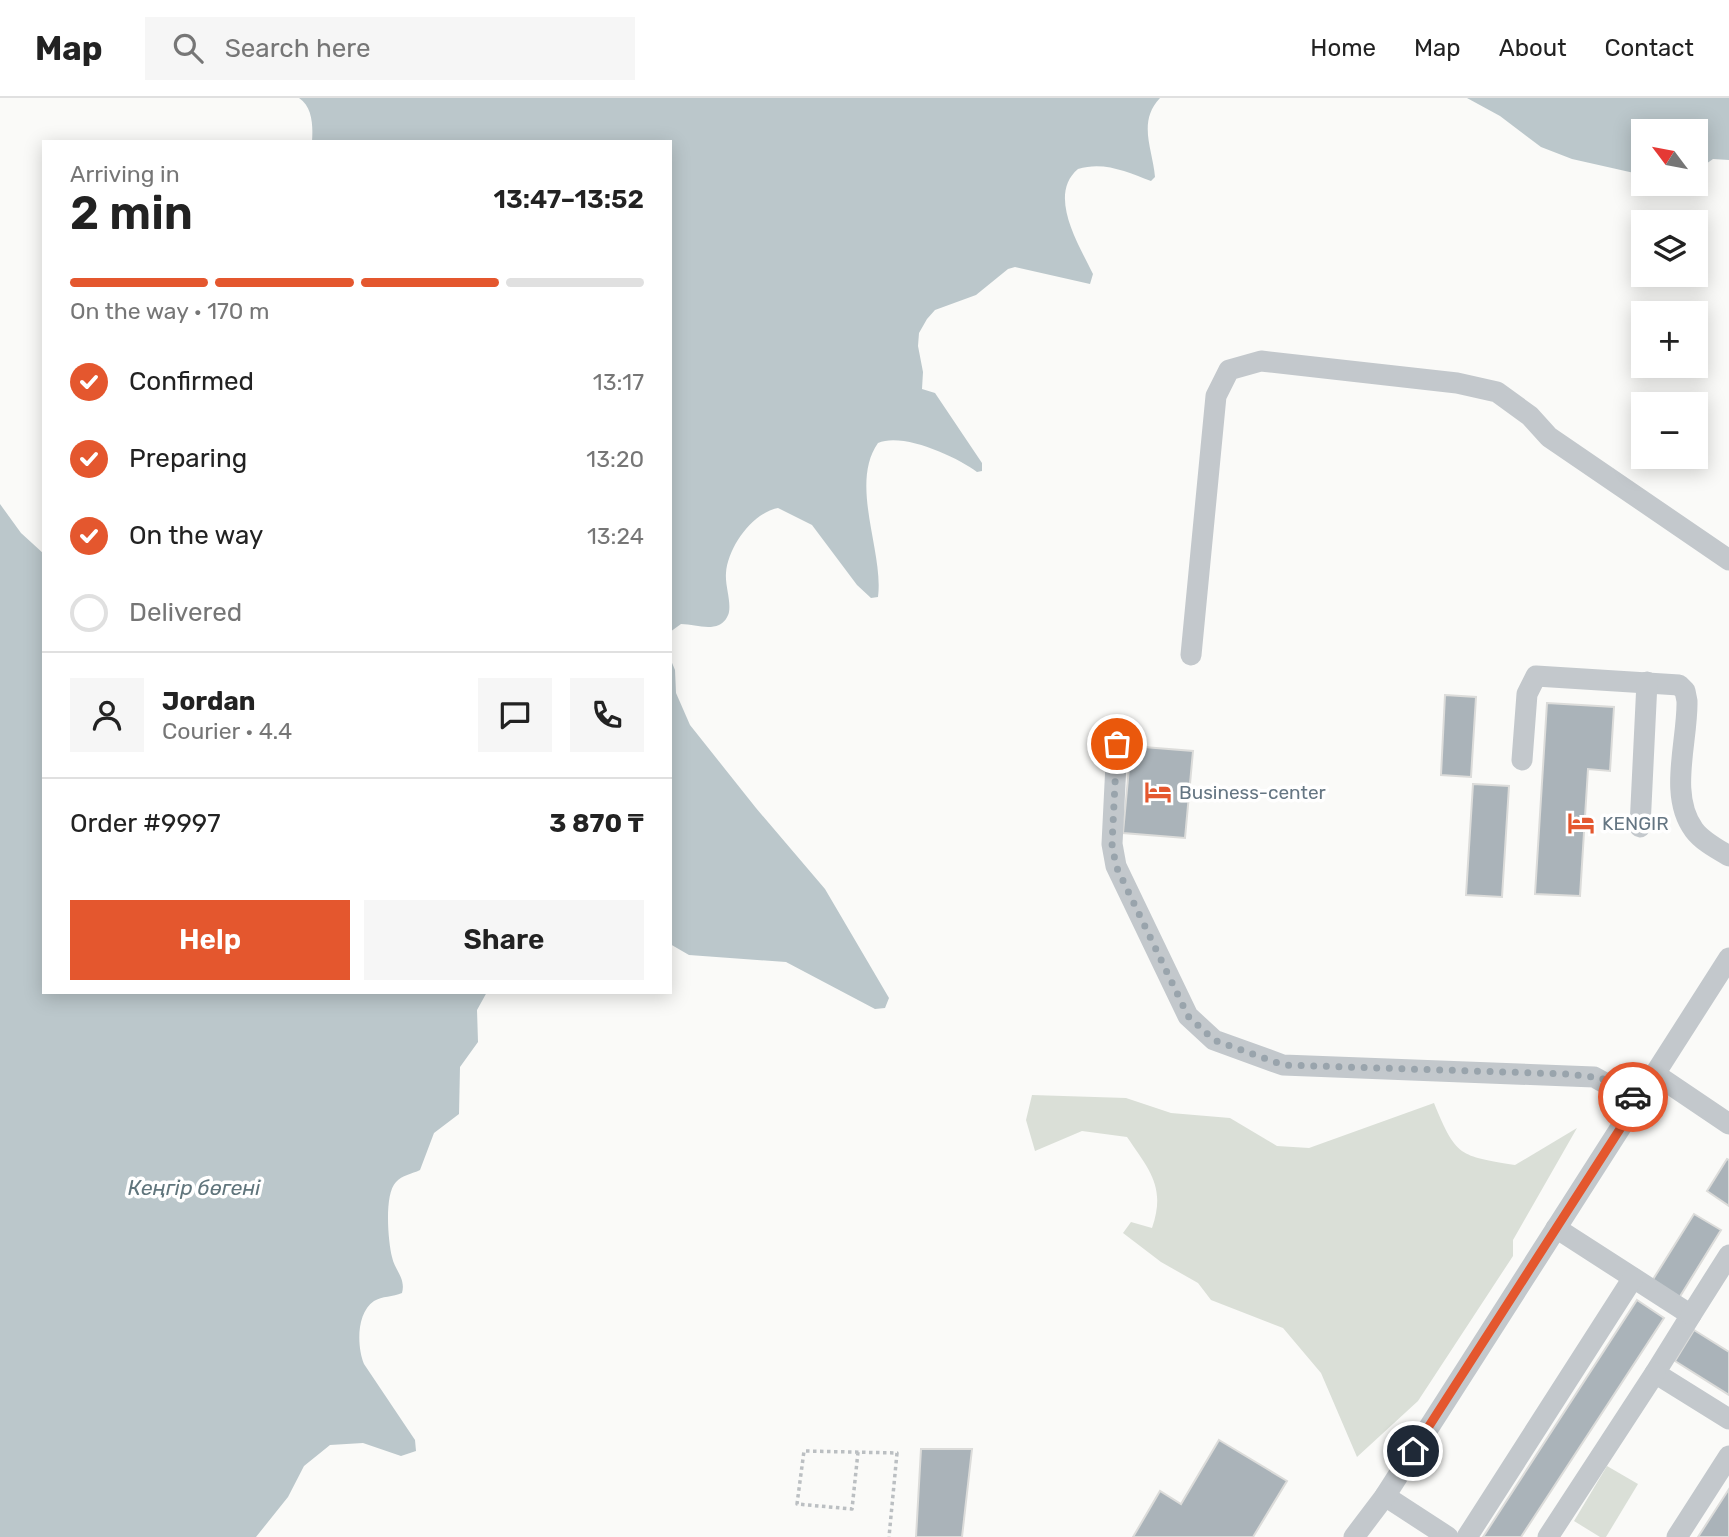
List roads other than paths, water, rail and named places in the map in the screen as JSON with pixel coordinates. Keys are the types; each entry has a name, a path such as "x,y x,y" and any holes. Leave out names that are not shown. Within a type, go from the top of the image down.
{"street":[{"path":"1191,655 1216,396 1229,370 1261,361 1457,383 1497,392 1530,416 1549,437 1729,560"},
{"path":"1522,760 1527,694 1536,676 1679,685 1685,691 1687,710 1681,788 1685,813 1697,834 1729,856"},
{"path":"1640,827 1647,682"},
{"path":"1117,744 1112,844 1116,866 1188,1016 1208,1036 1283,1065 1594,1077 1638,1101"},
{"path":"1354,1537 1384,1496 1729,958"},
{"path":"1655,1074 1729,1124"},
{"path":"1556,1228 1692,1315"},
{"path":"1548,1537 1729,1255"},
{"path":"1466,1537 1633,1278"},
{"path":"1655,1373 1729,1419"},
{"path":"1677,1537 1729,1456"},
{"path":"1384,1496 1448,1537"}],"water":[{"path":"299,98 1160,98 1153,107 1148,126 1155,177 1151,181 1097,166 1078,169 1069,180 1065,192 1065,206 1074,235 1093,274 1090,284 1015,267 1008,269 976,295 935,310 919,333 922,389 935,393 982,463 982,471 977,472 943,453 915,443 889,440 878,443 870,460 867,498 879,579 878,597 871,598 857,585 812,525 778,508 759,517 736,542 726,573 729,603 727,618 719,625 710,627 681,624 672,631 672,140 312,140 310,112"},
{"path":"1467,98 1729,98 1729,160 1713,159 1708,163 1708,119 1631,119 1631,172 1572,159 1541,147 1500,116"},
{"name":"Кеңгір бөгені","path":"0,504 21,533 42,552 42,994 486,994 477,1010 478,1042 460,1067 459,1114 434,1133 420,1170 404,1176 392,1188 388,1218 389,1240 393,1262 403,1283 402,1293 374,1301 368,1306 361,1322 360,1349 364,1364 415,1440 416,1451 401,1456 363,1443 330,1445 304,1466 288,1497 256,1537 0,1537"},
{"path":"672,663 676,693 690,725 825,889 889,998 885,1008 875,1009 786,962 689,955 672,945"}],"place":[{"name":"Business-center","path":"1158,792"},
{"name":"KENGIR","path":"1581,823"}]}
